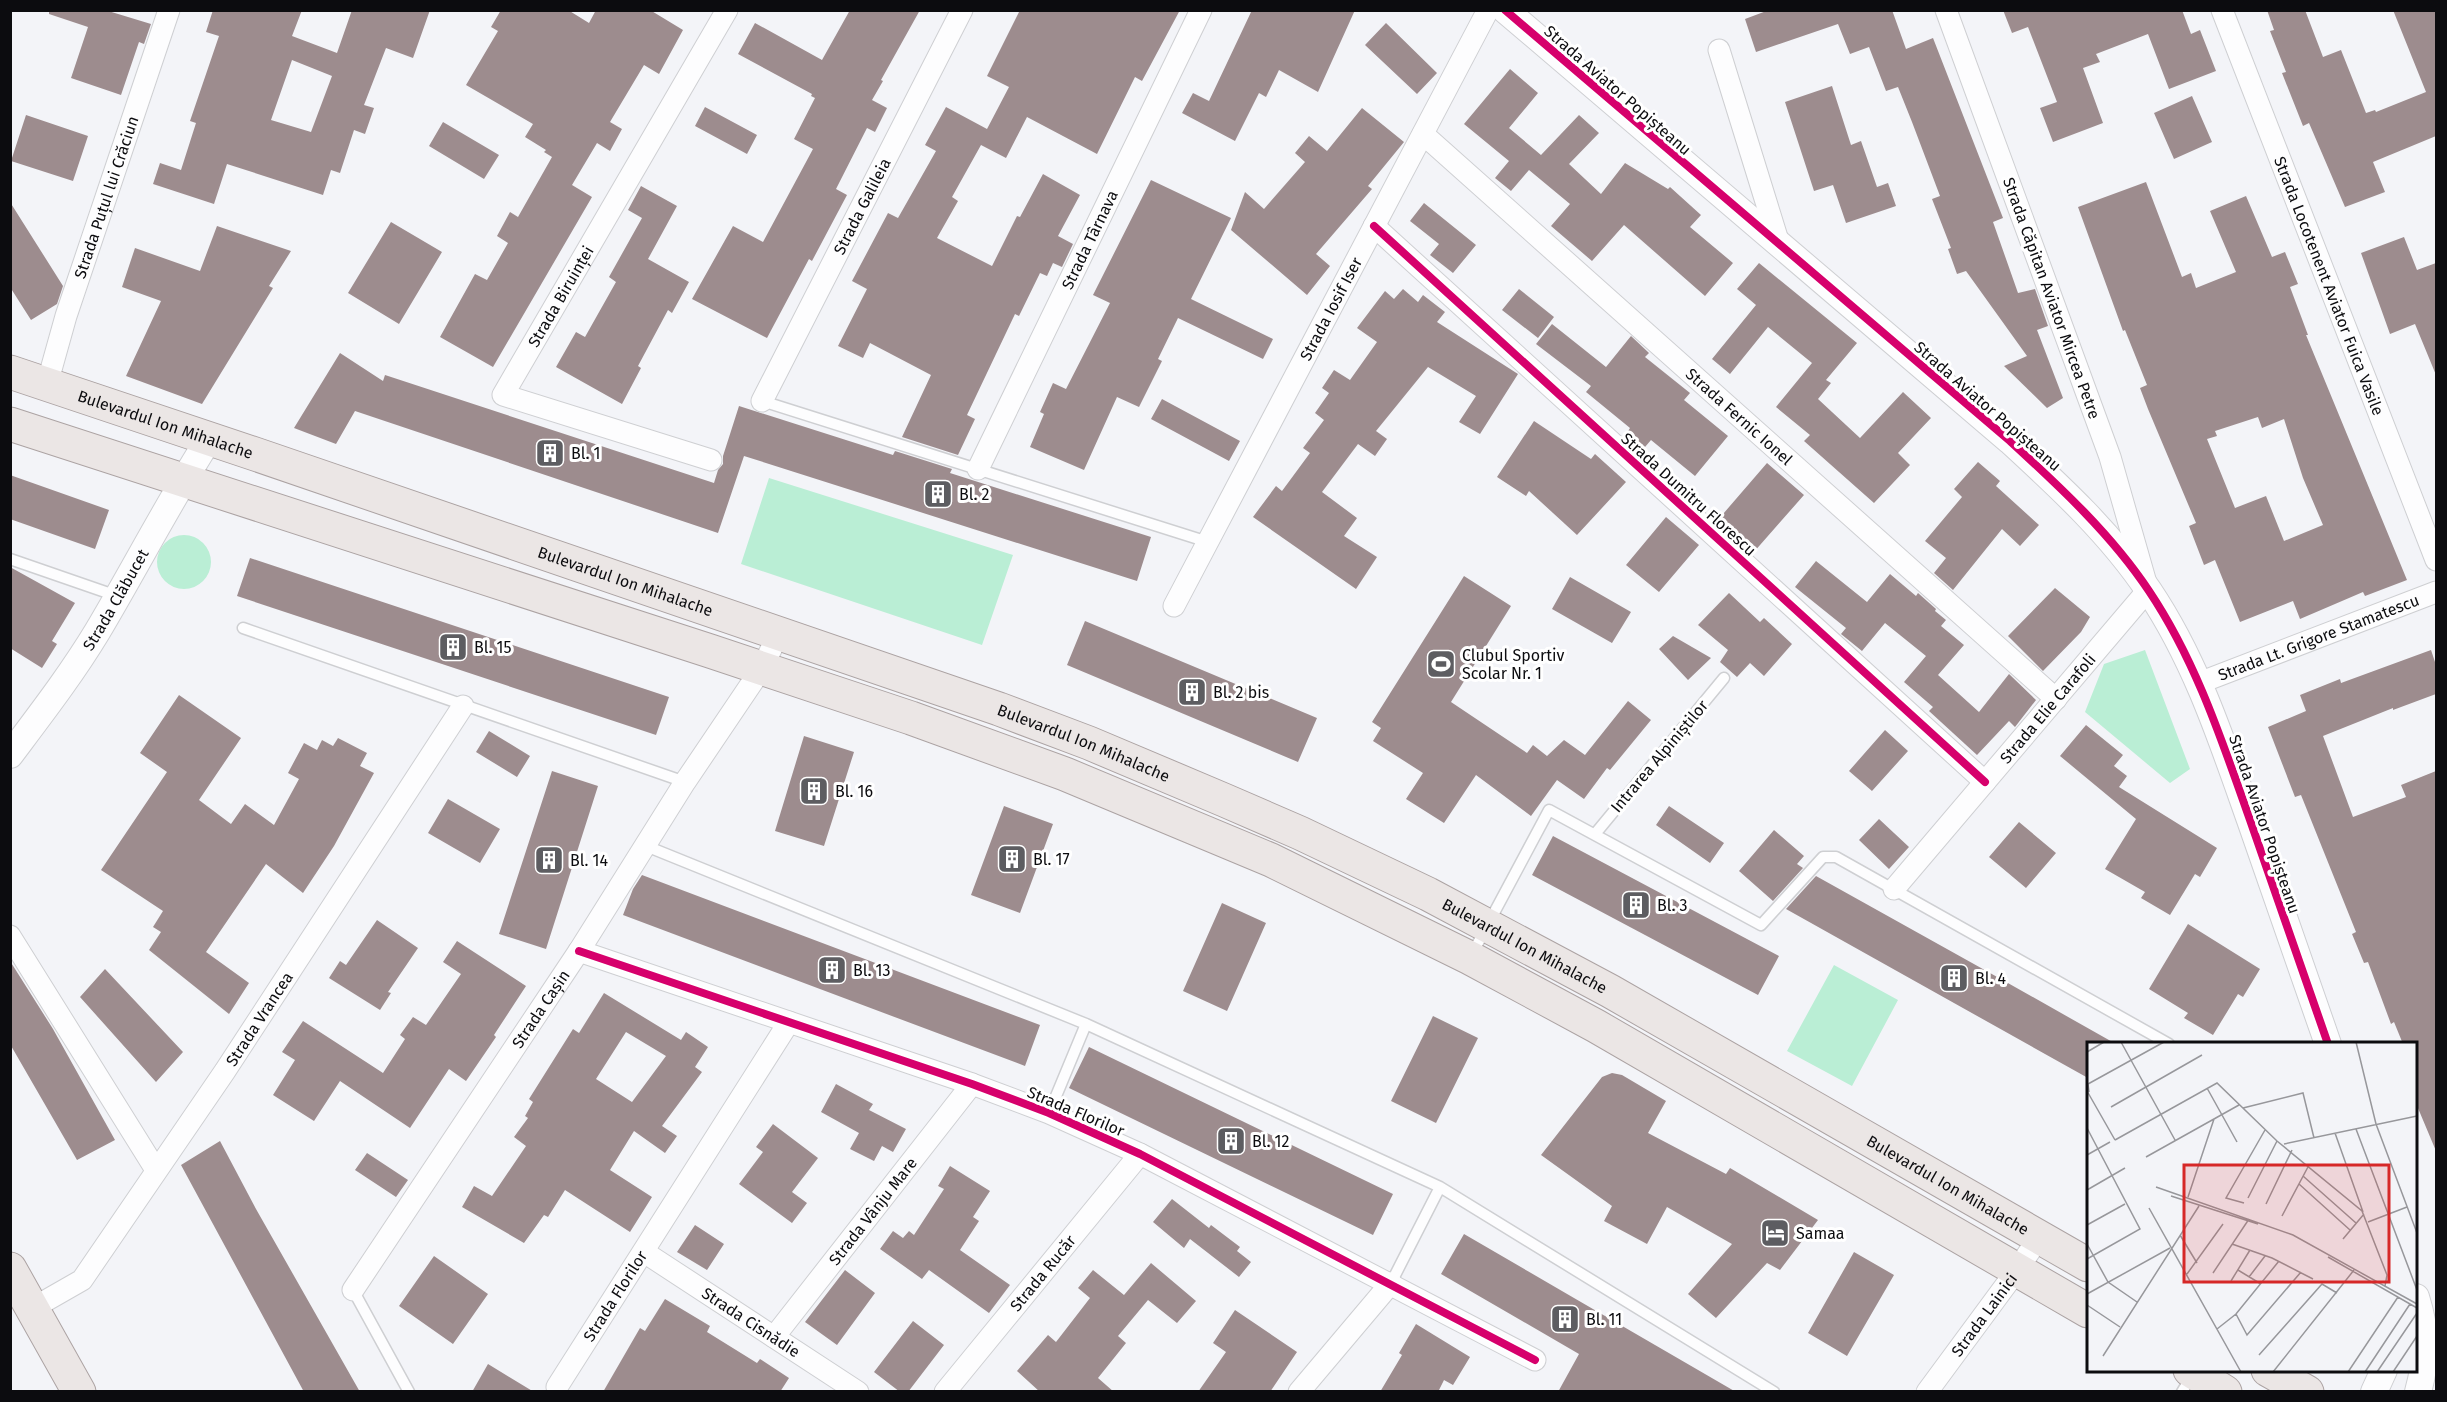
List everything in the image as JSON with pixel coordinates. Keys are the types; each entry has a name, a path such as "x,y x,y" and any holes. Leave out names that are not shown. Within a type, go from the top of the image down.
{"main road":[{"name":"Bulevardul Ion Mihalache","path":"10,372 999,709 1098,747 1300,833 1488,925 1600,986 2087,1264"},
{"path":"10,424 762,668 986,744 1129,800 1270,860 1470,958 1596,1026 2087,1310"},
{"path":"10,1269 79,1392"},
{"path":"2270,1372 2307,1392"},
{"path":"2188,1378 2225,1392"}],"street":[{"name":"Strada Puțul lui Crăciun","path":"47,384 66,316 169,10"},
{"name":"Strada Biruinței","path":"711,460 503,395 727,10"},
{"name":"Strada Galileia","path":"762,401 962,10"},
{"name":"Strada Târnava","path":"978,469 1201,10"},
{"name":"Strada Iosif Iser","path":"1174,606 1488,10"},
{"name":"Strada Aviator Popișteanu","path":"1505,10 2054,482 2093,522 2148,590 2171,627 2199,683 2224,746 2327,1042"},
{"name":"Strada Căpitan Aviator Mircea Petre","path":"1946,10 2110,457 2148,590"},
{"name":"Strada Locotenent Aviator Fuica Vasile","path":"2222,10 2436,560"},
{"path":"1719,50 1780,247"},
{"name":"Strada Fernic Ionel","path":"1423,134 2056,699"},
{"name":"Strada Dumitru Florescu","path":"1374,226 1985,782"},
{"name":"Strada Clăbucet","path":"10,755 68,677 209,439"},
{"name":"Strada Elie Carafoli","path":"1894,889 2148,590"},
{"name":"Strada Lt. Grigore Stamatescu","path":"2199,683 2436,592"},
{"name":"Strada Cașin","path":"353,1290 579,951 685,782 762,668 779,633"},
{"name":"Strada Vrancea","path":"33,1308 82,1281 225,1071 463,706"},
{"path":"10,936 156,1170"},
{"name":"Strada Florilor","path":"579,951 972,1084 1049,1113 1140,1154 1535,1360"},
{"name":"Strada Florilor","path":"557,1387 789,1022"},
{"name":"Strada Vânju Mare","path":"774,1337 972,1084"},
{"name":"Strada Rucăr","path":"945,1392 1140,1154"},
{"name":"Strada Lainici","path":"1927,1392 2040,1236"},
{"name":"Strada Cisnădie","path":"644,1252 858,1392"},
{"path":"1299,1392 1391,1283"},
{"path":"2420,1309 2434,1392"},
{"path":"2418,1392 2427,1355"},
{"path":"2374,1392 2384,1372"}],"lane":[{"path":"762,401 1208,542"},
{"path":"10,559 117,596"},
{"path":"243,628 685,782"},
{"name":"Intrarea Alpiniștilor","path":"1595,834 1724,678"},
{"path":"1470,958 1549,810 1761,925 1827,856 1836,856 2165,1042"},
{"path":"646,846 1086,1024 1440,1187 1774,1392"},
{"path":"1049,1113 1086,1024"},
{"path":"1391,1283 1440,1187"},
{"path":"353,1290 409,1392"}],"green space":[{"path":"769,478 1013,555 982,645 741,564"},
{"path":"184,535 194,537 203,543 209,552 211,562 209,572 203,581 194,587 184,589 174,587 165,581 159,572 157,562 159,552 165,543 174,537"},
{"path":"2145,650 2190,769 2170,783 2085,712 2104,664"},
{"path":"1834,965 1898,1000 1852,1086 1787,1051"}],"building":[{"path":"49,10 105,10 151,24 144,44 139,42 121,95 71,78 88,27 49,14"},
{"path":"213,10 302,10 292,36 337,53 352,10 430,10 413,58 386,48 364,105 374,108 365,134 354,130 340,173 331,170 323,195 227,164 214,204 153,184 160,163 181,170 196,123 190,121 219,36 206,32","holes":["292,60 332,76 311,132 271,120"]},
{"path":"501,10 568,10 589,23 596,10 650,10 683,30 659,74 644,65 610,122 622,129 610,151 597,143 572,185 592,197 493,367 440,337 475,274 487,280 508,243 497,236 510,212 518,217 552,157 544,152 546,150 525,137 533,124 466,85 498,31 491,27"},
{"path":"850,10 920,10 872,100 887,108 875,132 867,128 836,189 847,195 812,261 809,259 767,338 692,299 733,226 763,242 813,149 794,139 815,98 811,96 812,94 738,54 755,23 822,60"},
{"path":"1020,10 1180,10 1142,81 1135,77 1097,154 1027,117 1006,158 981,145 952,197 958,201 937,238 992,266 1017,216 1020,217 1043,174 1080,195 1058,236 1073,244 1062,267 1053,263 1047,276 1040,273 1019,316 1015,314 967,415 975,419 958,455 902,437 931,375 870,343 863,358 838,346 867,289 852,281 888,213 898,218 936,151 925,145 946,107 987,129 1009,87 987,76"},
{"path":"1252,10 1355,10 1318,92 1279,70 1266,97 1259,93 1235,141 1182,113 1193,93 1209,101"},
{"path":"1769,10 1892,10 1906,49 1933,38 2003,218 1993,222 2018,293 2035,289 2048,326 2037,330 2063,398 2047,408 2004,366 2027,356 1966,271 1957,274 1948,249 1951,248 1932,199 1940,196 1912,122 1898,87 1886,91 1869,47 1850,54 1838,24 1756,52 1745,19"},
{"path":"2003,10 2182,10 2191,34 2200,30 2216,71 2169,89 2148,34 2096,54 2100,62 2083,68 2103,123 2053,142 2040,108 2057,102 2028,27 2012,33"},
{"path":"2267,10 2305,10 2323,57 2341,50 2366,113 2375,110 2376,112 2426,92 2393,10 2436,10 2436,136 2373,162 2385,192 2345,207 2309,123 2303,126 2282,73 2286,72 2270,31 2274,30"},
{"path":"1386,23 1437,73 1417,94 1365,45"},
{"path":"1510,69 1538,93 1509,128 1541,155 1579,115 1599,133 1569,164 1601,194 1625,163 1668,189 1670,187 1701,215 1690,227 1733,263 1705,296 1624,225 1592,261 1551,226 1570,204 1529,170 1511,191 1495,178 1509,161 1464,124"},
{"path":"1832,86 1851,145 1861,141 1877,187 1888,183 1896,206 1846,223 1833,185 1814,191 1785,102"},
{"path":"2192,96 2212,142 2174,159 2154,113"},
{"path":"705,107 757,135 747,154 695,126"},
{"path":"1362,108 1404,142 1368,186 1372,189 1316,254 1330,266 1307,295 1231,230 1245,192 1264,209 1305,162 1295,153 1309,136 1327,151"},
{"path":"26,115 88,136 73,181 11,161"},
{"path":"443,122 499,155 484,179 429,146"},
{"path":"1151,180 1231,218 1191,299 1273,339 1263,359 1178,318 1158,359 1162,361 1139,407 1117,397 1084,470 1030,447 1044,414 1040,412 1053,383 1066,389 1110,303 1093,295"},
{"path":"2146,182 2182,277 2191,273 2196,288 2236,272 2210,211 2246,196 2272,257 2285,252 2298,284 2290,287 2308,335 2306,335 2407,580 2365,596 2363,592 2300,619 2293,601 2240,622 2215,560 2204,565 2189,526 2196,523 2140,388 2147,385 2125,330 2123,331 2078,207","holes":["2258,417 2262,428 2284,419 2303,478 2323,525 2284,541 2266,496 2235,508 2207,439 2217,436 2215,431"]},
{"path":"641,186 677,206 648,259 689,282 672,313 668,310 638,366 641,368 622,404 556,367 576,332 585,337 616,282 609,277 642,218 628,210"},
{"path":"10,202 63,286 57,304 31,320 10,287"},
{"path":"1424,203 1476,245 1453,273 1430,255 1439,244 1410,221"},
{"path":"391,222 442,252 399,324 348,293"},
{"path":"217,226 291,251 269,286 273,288 202,404 126,376 161,301 122,287 135,248 200,271"},
{"path":"2404,237 2417,270 2436,263 2436,375 2415,324 2390,334 2361,253"},
{"path":"1759,263 1857,343 1826,380 1831,383 1818,399 1860,438 1903,392 1931,418 1898,453 1910,465 1874,503 1804,441 1810,435 1776,407 1812,363 1768,327 1730,374 1712,359 1756,305 1737,289"},
{"path":"1403,289 1418,302 1423,295 1445,312 1437,322 1518,374 1480,434 1459,422 1476,396 1428,367 1376,431 1387,439 1375,456 1358,444 1322,492 1357,518 1344,536 1377,557 1356,589 1253,517 1276,486 1282,491 1310,453 1303,448 1324,420 1315,413 1329,393 1322,388 1334,370 1350,380 1377,342 1357,328 1385,291 1394,299"},
{"path":"1519,289 1554,317 1538,338 1502,310"},
{"path":"1552,324 1606,367 1631,336 1649,353 1645,357 1690,393 1684,400 1728,436 1695,476 1651,440 1645,447 1627,433 1630,428 1586,392 1591,386 1536,344"},
{"path":"340,353 383,381 385,375 714,483 718,470 723,464 723,456 739,406 893,455 895,451 952,469 950,473 1151,537 1137,581 744,456 718,533 355,411 336,444 294,428"},
{"path":"1162,399 1240,441 1229,461 1151,419"},
{"path":"1534,421 1591,459 1595,454 1626,482 1577,535 1529,491 1526,496 1497,477"},
{"path":"1978,462 2000,481 1996,486 2039,525 2020,546 2002,529 1953,590 1934,573 1946,558 1925,541 1962,497 1954,489"},
{"path":"1767,463 1804,495 1753,553 1717,521"},
{"path":"10,475 109,510 95,549 10,519"},
{"path":"1666,517 1699,545 1659,592 1626,565"},
{"name":"Bl. 15","path":"250,558 669,697 656,735 237,596"},
{"path":"1816,561 1867,602 1890,574 1916,596 1918,593 1936,609 1935,611 1946,620 1941,626 1964,645 1938,675 1979,712 2009,674 2036,700 2015,727 2009,721 1977,755 1929,711 1933,707 1904,682 1926,656 1885,623 1862,651 1841,634 1846,628 1795,587"},
{"path":"10,567 75,603 52,641 57,644 42,668 10,648"},
{"path":"1464,576 1511,606 1451,702 1527,753 1533,745 1547,756 1564,740 1585,755 1628,701 1651,720 1610,770 1607,768 1584,799 1557,780 1531,816 1476,775 1444,823 1406,799 1423,773 1373,741 1381,728 1372,722"},
{"path":"1570,577 1631,612 1612,643 1552,609"},
{"path":"2055,588 2090,617 2081,632 2043,671 2008,636"},
{"path":"1729,593 1760,622 1764,618 1792,644 1764,676 1750,663 1737,677 1720,662 1728,650 1698,625"},
{"name":"Bl. 2 bis","path":"1085,621 1317,718 1298,762 1067,665"},
{"path":"1673,636 1711,658 1688,680 1659,649"},
{"path":"2431,650 2436,665 2436,694 2393,710 2393,708 2323,736 2353,817 2406,797 2401,785 2436,771 2436,1151 2417,1106 2417,1042 2402,1042 2394,1022 2391,1024 2368,962 2364,963 2352,934 2356,932 2301,795 2295,797 2268,727 2306,711 2300,695 2340,679 2341,683"},
{"path":"179,695 241,738 199,800 231,824 245,804 274,825 299,779 288,773 304,743 317,750 322,740 333,746 338,738 367,753 360,766 374,773 334,846 303,893 266,864 206,952 249,983 229,1014 149,950 161,932 153,927 163,911 101,870 167,772 140,753"},
{"path":"2086,725 2123,755 2114,766 2127,776 2119,787 2217,848 2200,877 2195,874 2170,915 2141,898 2145,892 2105,869 2136,819 2060,756"},
{"path":"1885,730 1908,751 1872,791 1849,771"},
{"path":"489,731 530,756 517,777 476,752"},
{"name":"Bl. 16","path":"804,736 854,752 824,846 775,831"},
{"name":"Bl. 14","path":"552,771 598,786 546,949 499,934"},
{"path":"448,799 500,829 480,863 428,833"},
{"name":"Bl. 17","path":"1004,806 1053,824 1020,913 971,895"},
{"path":"1669,806 1724,843 1710,863 1656,825"},
{"path":"1879,819 1909,847 1889,869 1859,840"},
{"path":"2019,822 2056,853 2026,888 1989,857"},
{"path":"1774,830 1804,856 1797,864 1803,868 1773,901 1739,871"},
{"name":"Bl. 3","path":"1553,836 1779,956 1758,995 1532,875"},
{"name":"Bl. 13","path":"642,875 1040,1025 1025,1066 623,915 633,889"},
{"name":"Bl. 4","path":"1816,876 2112,1042 2087,1042 2087,1077 1786,909"},
{"path":"1222,903 1266,923 1227,1011 1183,991"},
{"path":"377,920 418,948 388,992 391,993 380,1010 329,978 340,961 346,965"},
{"path":"2188,924 2260,969 2243,997 2238,994 2213,1035 2184,1018 2188,1013 2149,989"},
{"path":"457,941 526,986 494,1035 496,1037 466,1081 449,1069 410,1128 340,1081 314,1121 273,1095 295,1060 282,1052 303,1021 383,1073 405,1039 400,1035 413,1017 426,1025 461,974 443,962"},
{"path":"10,961 53,1029 115,1140 77,1160 10,1044"},
{"path":"105,969 183,1052 156,1082 80,997"},
{"path":"604,993 681,1040 686,1032 708,1047 695,1067 702,1072 662,1126 677,1136 665,1153 634,1131 610,1170 652,1197 630,1232 565,1190 548,1217 544,1215 524,1243 462,1207 474,1186 492,1196 526,1146 514,1137 528,1118 525,1116 533,1102 529,1099 573,1029 579,1033","holes":["626,1032 666,1056 632,1102 596,1079"]},
{"path":"1433,1016 1478,1038 1436,1123 1391,1101"},
{"name":"Bl. 12","path":"1089,1047 1393,1194 1373,1235 1069,1088"},
{"path":"1612,1073 1622,1075 1666,1101 1648,1133 1726,1174 1730,1168 1818,1220 1780,1270 1767,1263 1716,1318 1688,1294 1732,1244 1667,1207 1647,1244 1604,1221 1612,1206 1541,1155 1602,1077"},
{"path":"836,1084 873,1104 869,1110 906,1129 893,1152 882,1146 874,1161 850,1149 859,1133 821,1112"},
{"path":"773,1124 818,1158 792,1192 807,1203 792,1223 739,1184 763,1152 756,1147"},
{"path":"220,1141 360,1392 304,1392 181,1165"},
{"path":"367,1153 408,1180 396,1197 355,1170"},
{"path":"950,1166 990,1191 973,1217 979,1221 960,1250 1010,1285 989,1313 929,1270 922,1279 880,1249 893,1231 903,1238 909,1231 914,1235 944,1189 938,1186"},
{"path":"1172,1199 1209,1228 1211,1225 1240,1247 1237,1251 1251,1262 1239,1277 1190,1239 1184,1248 1153,1222"},
{"path":"695,1225 724,1244 707,1270 677,1252"},
{"name":"Bl. 11","path":"1464,1234 1736,1392 1558,1392 1579,1354 1441,1274"},
{"path":"1854,1252 1894,1275 1847,1356 1808,1333"},
{"path":"434,1256 488,1294 453,1344 399,1306"},
{"path":"1151,1263 1196,1301 1177,1323 1148,1300 1118,1336 1126,1343 1098,1378 1114,1392 1040,1392 1017,1371 1048,1335 1056,1342 1090,1298 1078,1288 1093,1270 1124,1295"},
{"path":"845,1270 875,1293 837,1345 805,1322"},
{"path":"665,1299 710,1326 707,1332 757,1363 760,1359 789,1378 780,1392 603,1392 640,1328 645,1331"},
{"path":"1235,1310 1297,1352 1270,1392 1198,1392 1226,1352 1213,1343"},
{"path":"913,1321 944,1345 908,1392 900,1392 874,1372"},
{"path":"1416,1324 1470,1357 1453,1385 1444,1380 1438,1392 1380,1392 1402,1355 1399,1353"},
{"path":"488,1364 534,1392 472,1392"}],"cycle path":[{"path":"1505,10 2010,441 2102,531 2134,570 2181,645 2207,702 2327,1042"},
{"path":"1374,226 1985,782"},
{"path":"579,951 972,1084 1049,1113 1140,1154 1535,1360"}],"place":[{"name":"Bl. 1","path":"550,453"},
{"name":"Bl. 2","path":"938,494"},
{"name":"Bl. 15","path":"453,647"},
{"name":"Clubul Sportiv Scolar Nr. 1","path":"1441,664"},
{"name":"Bl. 2 bis","path":"1192,692"},
{"name":"Bl. 16","path":"814,791"},
{"name":"Bl. 17","path":"1012,859"},
{"name":"Bl. 14","path":"549,860"},
{"name":"Bl. 3","path":"1636,905"},
{"name":"Bl. 13","path":"832,970"},
{"name":"Bl. 4","path":"1954,978"},
{"name":"Bl. 12","path":"1231,1141"},
{"name":"Samaa","path":"1775,1233"},
{"name":"Bl. 11","path":"1565,1319"}]}
